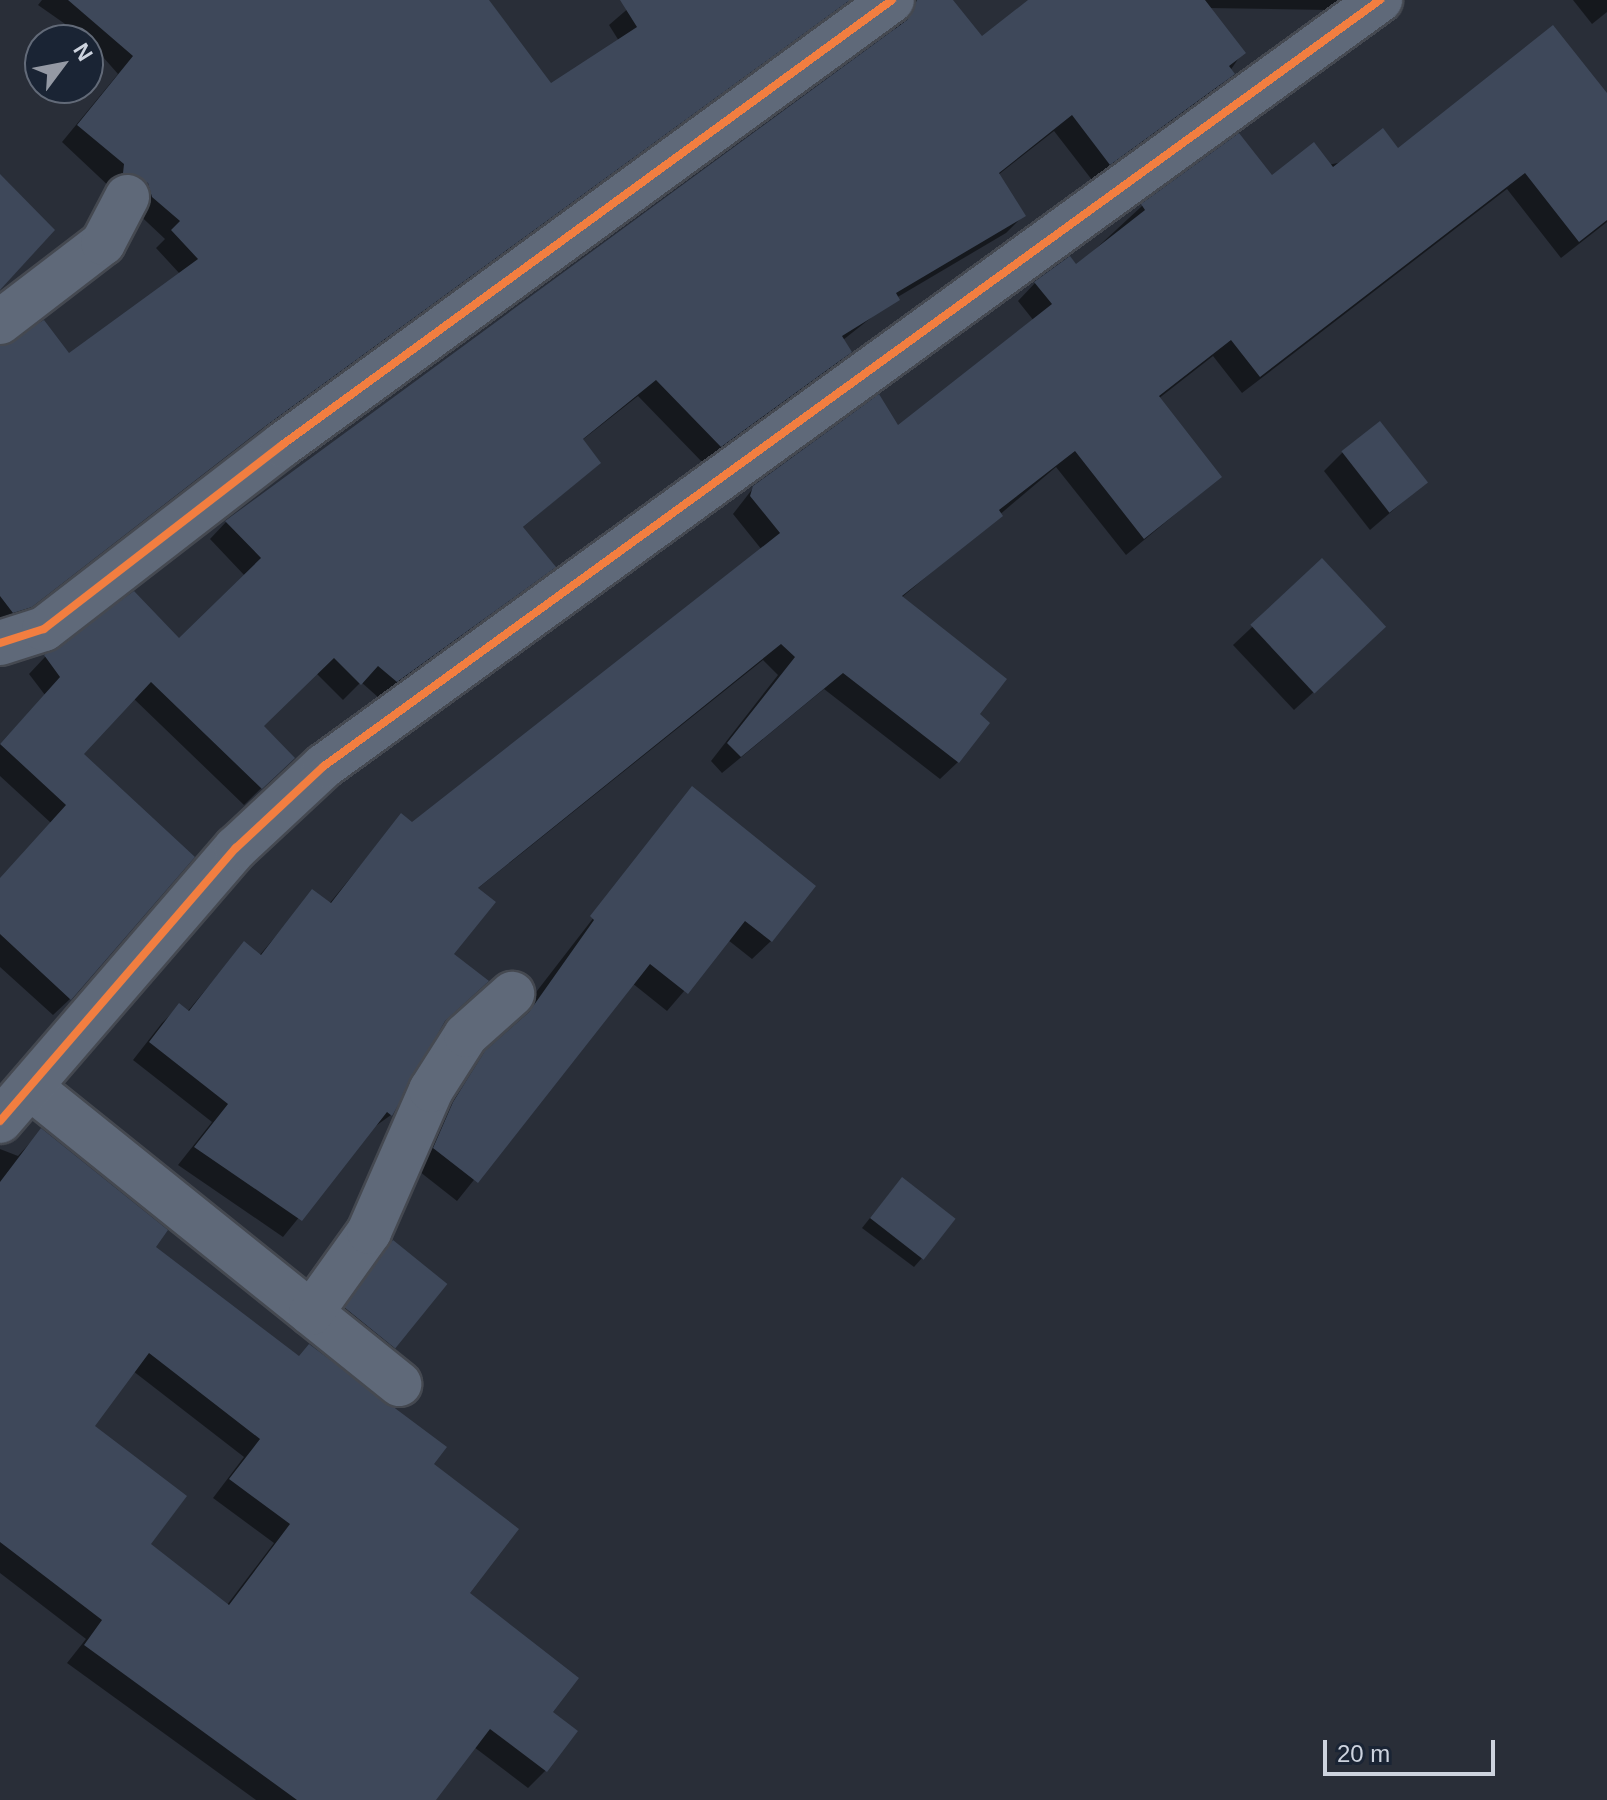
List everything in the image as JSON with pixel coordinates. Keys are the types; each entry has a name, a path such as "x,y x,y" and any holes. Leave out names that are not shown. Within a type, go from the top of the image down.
{"street":[{"path":"0,643 44,629 282,445 892,0"},
{"path":"0,1121 236,848 324,766 1380,0"},
{"path":"0,322 103,243 127,197"},
{"path":"311,1313 369,1232 431,1090 466,1035 512,994"},
{"path":"30,1087 399,1384"}],"building":[{"path":"68,0 489,0 551,83 637,27 620,0 850,0 267,425 32,607 13,613 0,596 0,346 44,320 69,353 198,259 171,230 180,221 152,197 148,183 123,173 124,164 77,125 94,104 104,104 104,92 133,56 104,31 104,24 96,24"},
{"path":"917,0 953,0 982,36 1028,0 1205,0 1246,53 1229,66 1235,74 1110,165 1072,115 999,173 1026,216 896,293 900,300 842,336 852,352 721,447 656,380 583,439 601,463 523,527 556,567 397,682 378,666 361,685 334,658 264,726 295,758 262,789 151,682 84,754 195,857 71,1000 0,934 0,878 66,805 0,744 60,677 44,655 134,591 179,638 261,558 225,521 907,20"},
{"path":"1553,25 1607,93 1607,220 1579,242 1525,173 1260,377 1231,340 1159,396 1222,477 1144,539 1075,451 999,510 1003,516 902,596 1007,679 980,714 990,723 959,763 843,673 741,757 727,743 795,657 781,644 478,888 496,902 454,954 489,981 445,1021 392,1116 387,1112 302,1221 194,1147 228,1104 149,1042 179,1003 189,1011 244,941 261,955 312,889 331,903 401,813 412,822 780,533 750,496 753,486 879,394 898,425 1052,304 1034,282 1070,256 1076,264 1145,210 1141,204 1239,133 1272,175 1314,142 1333,167 1383,128 1398,148"},
{"path":"0,174 55,230 0,290"},
{"path":"1380,421 1428,482 1389,513 1341,451"},
{"path":"1322,558 1386,627 1314,694 1250,625"},
{"path":"692,786 816,886 772,942 745,921 688,994 650,964 478,1183 433,1148 453,1102 485,1051 529,1012 594,920 590,916"},
{"path":"41,1128 168,1230 156,1247 299,1356 309,1344 447,1447 434,1464 519,1529 470,1593 579,1678 553,1712 578,1731 547,1772 490,1729 436,1800 297,1800 84,1645 102,1620 0,1542 0,1182","holes":["149,1353 260,1439 229,1479 290,1524 229,1605 151,1544 187,1496 95,1426"]},
{"path":"902,1177 956,1219 924,1260 870,1218"},
{"path":"393,1240 447,1284 395,1349 341,1305"}],"cycle path":[{"path":"0,643 44,629 282,445 892,0"},
{"path":"0,1121 236,848 324,766 1380,0"}]}
